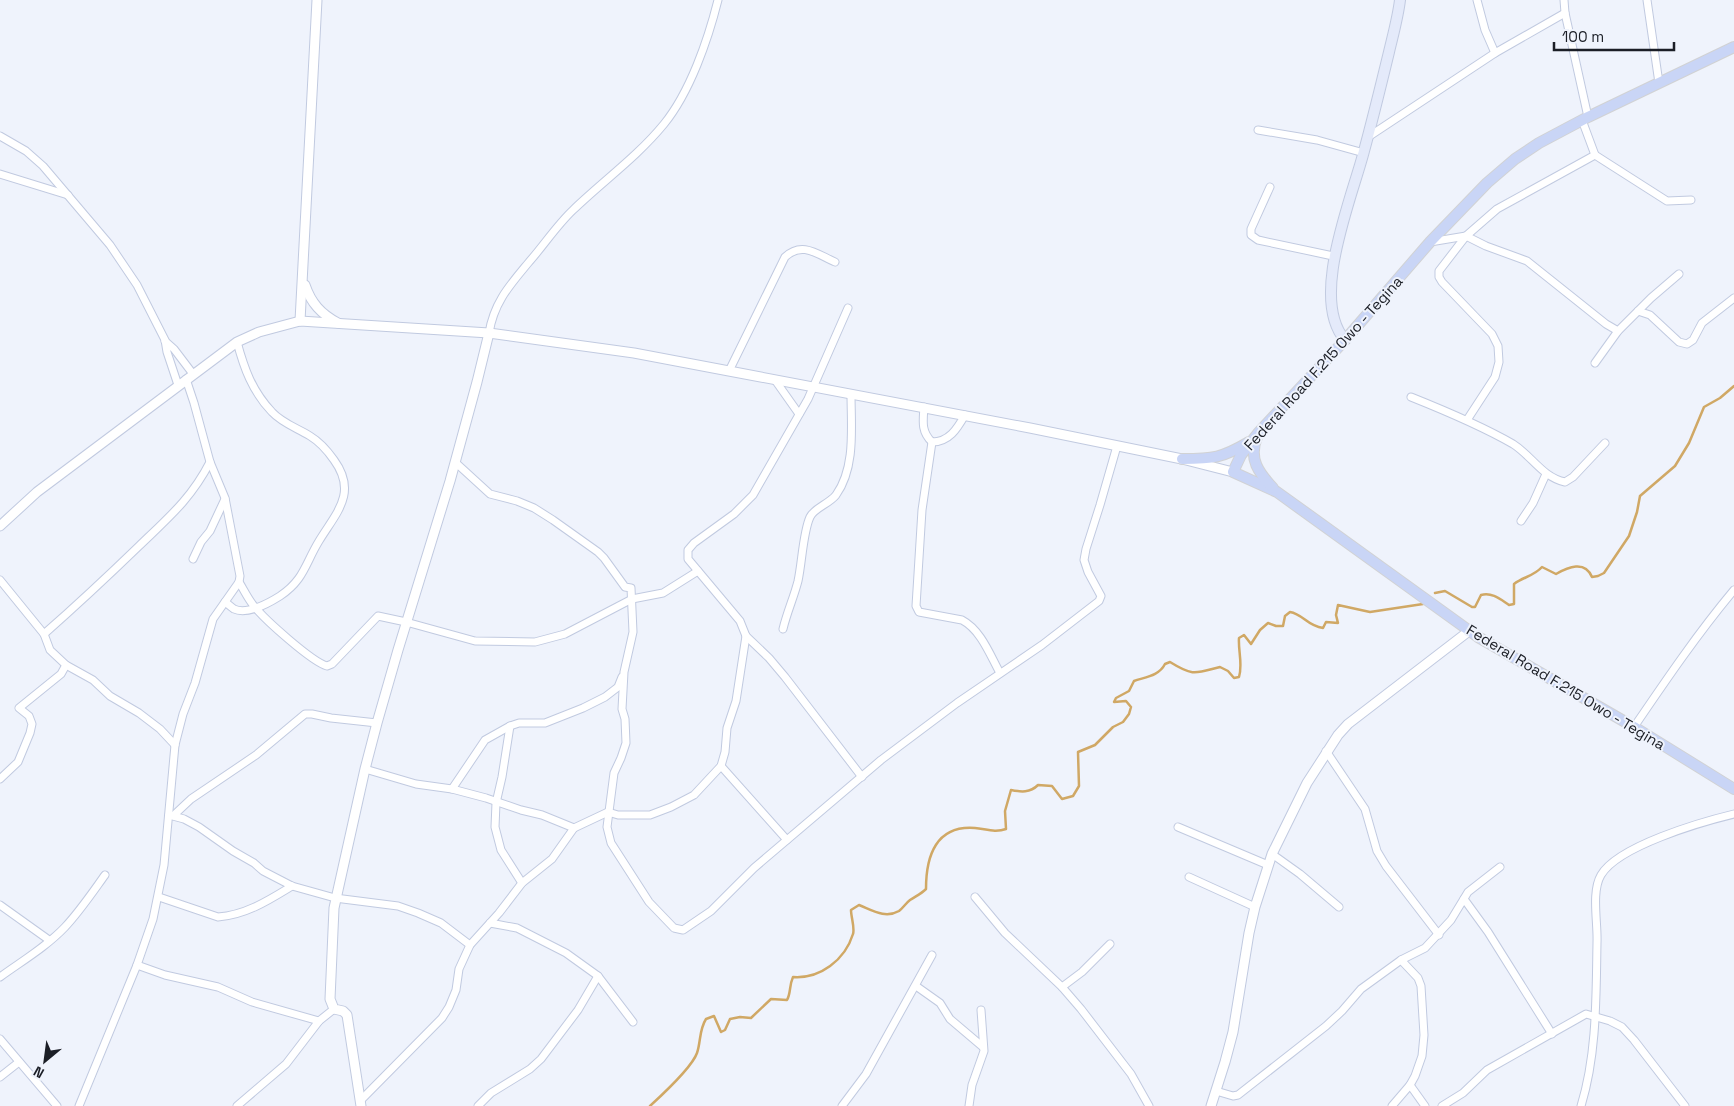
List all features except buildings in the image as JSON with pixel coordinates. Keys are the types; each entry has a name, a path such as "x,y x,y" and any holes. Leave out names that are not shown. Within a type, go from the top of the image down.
{"main road":[{"path":"1345,340 1339,334 1331,304 1333,256 1364,153 1397,1"},
{"name":"Federal Road F.215 Owo - Tegina","path":"1734,47 1585,118 1539,142 1515,159 1487,183 1430,242 1345,340 1257,435 1241,456 1233,472 1278,492 1469,631 1634,726 1734,789"},
{"path":"1182,459 1215,458 1228,454 1257,435"},
{"path":"1257,435 1253,454 1254,463 1278,492"}],"street":[{"path":"300,321 317,0"},
{"path":"334,1009 330,999 335,898 376,723 456,462 478,382 493,313 503,294 572,211 645,147 673,113 704,48 718,0"},
{"path":"1477,0 1485,30 1495,53"},
{"path":"1564,0 1585,118 1595,155 1667,201 1691,200"},
{"path":"1647,0 1659,83"},
{"path":"1368,137 1495,53 1565,13"},
{"path":"1258,130 1317,140 1364,153"},
{"path":"0,136 26,151 43,166 110,245 138,285 165,340 178,385"},
{"path":"1467,420 1495,377 1499,362 1498,346 1492,334 1439,277 1439,271 1466,236 1497,210 1595,155"},
{"path":"0,174 68,195"},
{"path":"1270,187 1251,229 1251,235 1258,240 1333,256"},
{"path":"1430,242 1466,236 1534,265 1569,295 1618,331"},
{"path":"730,371 785,257 793,250 802,248 835,262"},
{"path":"1596,363 1618,331 1651,298 1679,274"},
{"path":"303,280 308,295 316,308 340,324"},
{"path":"1638,311 1650,316 1680,342 1687,344 1693,340 1702,323 1734,298"},
{"path":"848,308 813,387 753,495 745,504 688,550 688,560 740,622 746,636 785,677 862,777"},
{"path":"0,526 37,492 237,342 259,332 300,321 489,333 634,353 965,415 1182,459 1233,472"},
{"path":"79,1106 137,965 153,919 159,897 172,815 175,744 213,619 239,582 240,576 225,498 210,462 194,404 189,377 174,349 165,340"},
{"path":"225,602 234,609 241,610 263,606 287,592 297,582 339,509 344,496 344,479 339,467 321,444 273,413 261,399 245,371 237,342"},
{"path":"775,380 799,414"},
{"path":"783,629 797,582 809,518 816,510 834,497 847,475 851,435 851,394"},
{"path":"1411,397 1467,420 1516,446 1546,474 1565,482 1573,477 1605,443"},
{"path":"924,407 923,427 926,437 932,442 941,442 952,435 965,415"},
{"path":"932,442 922,510 916,606 919,612 962,620 968,623 984,643 1000,673"},
{"path":"624,672 622,709 626,743 614,773 608,812 608,836 624,865 649,902 674,928 683,930 711,911 754,868 881,760 925,726 1042,645 1099,601 1101,596 1088,572 1084,560 1117,446"},
{"path":"44,634 104,581 173,515 195,489 210,462"},
{"path":"452,789 485,740 510,726 525,722 545,723 583,708 605,697 618,687 624,672 633,632 631,588 625,586 604,558 590,546 534,508 517,501 490,494 456,462"},
{"path":"1520,521 1533,503 1546,474"},
{"path":"193,559 201,542 218,517 225,498"},
{"path":"239,582 255,607 275,627 316,661 327,666 332,664 376,617 382,616 475,641 535,642 565,634 632,599 664,593 698,571"},
{"path":"0,580 44,634 50,650 66,665 93,680 110,696 139,713 160,729 175,744"},
{"path":"1634,726 1710,618 1734,590"},
{"path":"1211,1106 1226,1062 1233,1032 1255,907 1272,854 1307,783 1326,751 1348,724 1469,631"},
{"path":"360,1104 442,1018 450,1006 456,990 459,969 470,945 522,883 552,859 574,828 608,812 618,815 650,815 671,807 694,795 721,766 725,752 727,728 736,701 746,636"},
{"path":"0,778 18,762 30,733 32,724 29,716 19,708 61,674 66,665"},
{"path":"172,815 191,799 235,770 305,714 376,723"},
{"path":"510,726 496,803 495,827 499,843 507,860 522,883"},
{"path":"1326,751 1365,809 1378,851 1386,866 1438,935"},
{"path":"721,766 788,840"},
{"path":"365,770 416,784 452,789 486,798 496,803 542,815 574,828"},
{"path":"1581,1106 1591,1055 1598,941 1596,889 1601,875 1612,863 1650,842 1708,820 1734,814"},
{"path":"172,815 199,827 233,851 292,886 335,898 404,908 441,924 470,945"},
{"path":"1178,827 1268,866"},
{"path":"1272,854 1300,874 1339,907"},
{"path":"1216,1091 1233,1096 1238,1095 1326,1026 1361,989 1402,960 1425,948 1451,920 1473,887 1500,867"},
{"path":"0,977 32,955 65,927 105,875"},
{"path":"1189,877 1255,907"},
{"path":"159,897 193,910 224,917 246,911 266,902 292,886"},
{"path":"975,897 1005,933 1062,987 1131,1074 1149,1106"},
{"path":"1464,899 1488,932 1552,1034"},
{"path":"0,904 49,940"},
{"path":"490,923 525,932 566,953 598,976 633,1022"},
{"path":"1062,987 1082,972 1110,944"},
{"path":"842,1106 866,1074 932,955"},
{"path":"1392,1106 1410,1085 1422,1056 1424,1034 1421,986 1418,978 1402,960"},
{"path":"137,965 223,989 252,1002 319,1021"},
{"path":"478,1106 491,1093 530,1069 541,1059 578,1010 598,976"},
{"path":"916,986 940,1003 950,1018 983,1047"},
{"path":"237,1106 286,1064 319,1021 334,1009"},
{"path":"334,1009 342,1011 347,1015 360,1104"},
{"path":"969,1106 972,1085 983,1054 981,1010"},
{"path":"1442,1106 1463,1093 1487,1070 1586,1014 1610,1021 1622,1027 1685,1106"},
{"path":"0,1039 57,1106"},
{"path":"0,1078 19,1062"},
{"path":"1410,1085 1425,1106"}],"waterway":[{"path":"1435,593 1445,591 1472,607 1475,607 1481,595 1485,594 1496,597 1509,605 1514,604 1514,584 1542,567 1556,574 1576,566 1585,568 1592,577 1604,573 1629,536 1640,496 1675,466 1689,443 1704,407 1720,398 1734,386"},
{"path":"650,1106 676,1081 694,1059 702,1027 706,1019 714,1016 721,1032 725,1030 730,1019 740,1017 751,1018 771,999 787,1000 793,977 813,975 822,971 838,960 844,952 853,932 851,910 859,905 879,913 894,913 924,891 926,889 931,854 942,837 962,828 994,831 1006,829 1005,811 1011,790 1025,791 1038,785 1052,786 1062,799 1073,796 1079,786 1078,752 1095,745 1113,727 1123,722 1129,714 1131,707 1126,701 1114,702 1116,698 1129,691 1134,681 1155,674 1165,664 1170,662 1190,672 1220,667 1228,671 1234,678 1239,677 1241,667 1239,638 1244,635 1251,644 1260,630 1268,623 1283,626 1285,616 1290,612 1313,625 1323,628 1326,622 1338,623 1336,615 1338,605 1370,612 1423,604"}]}
